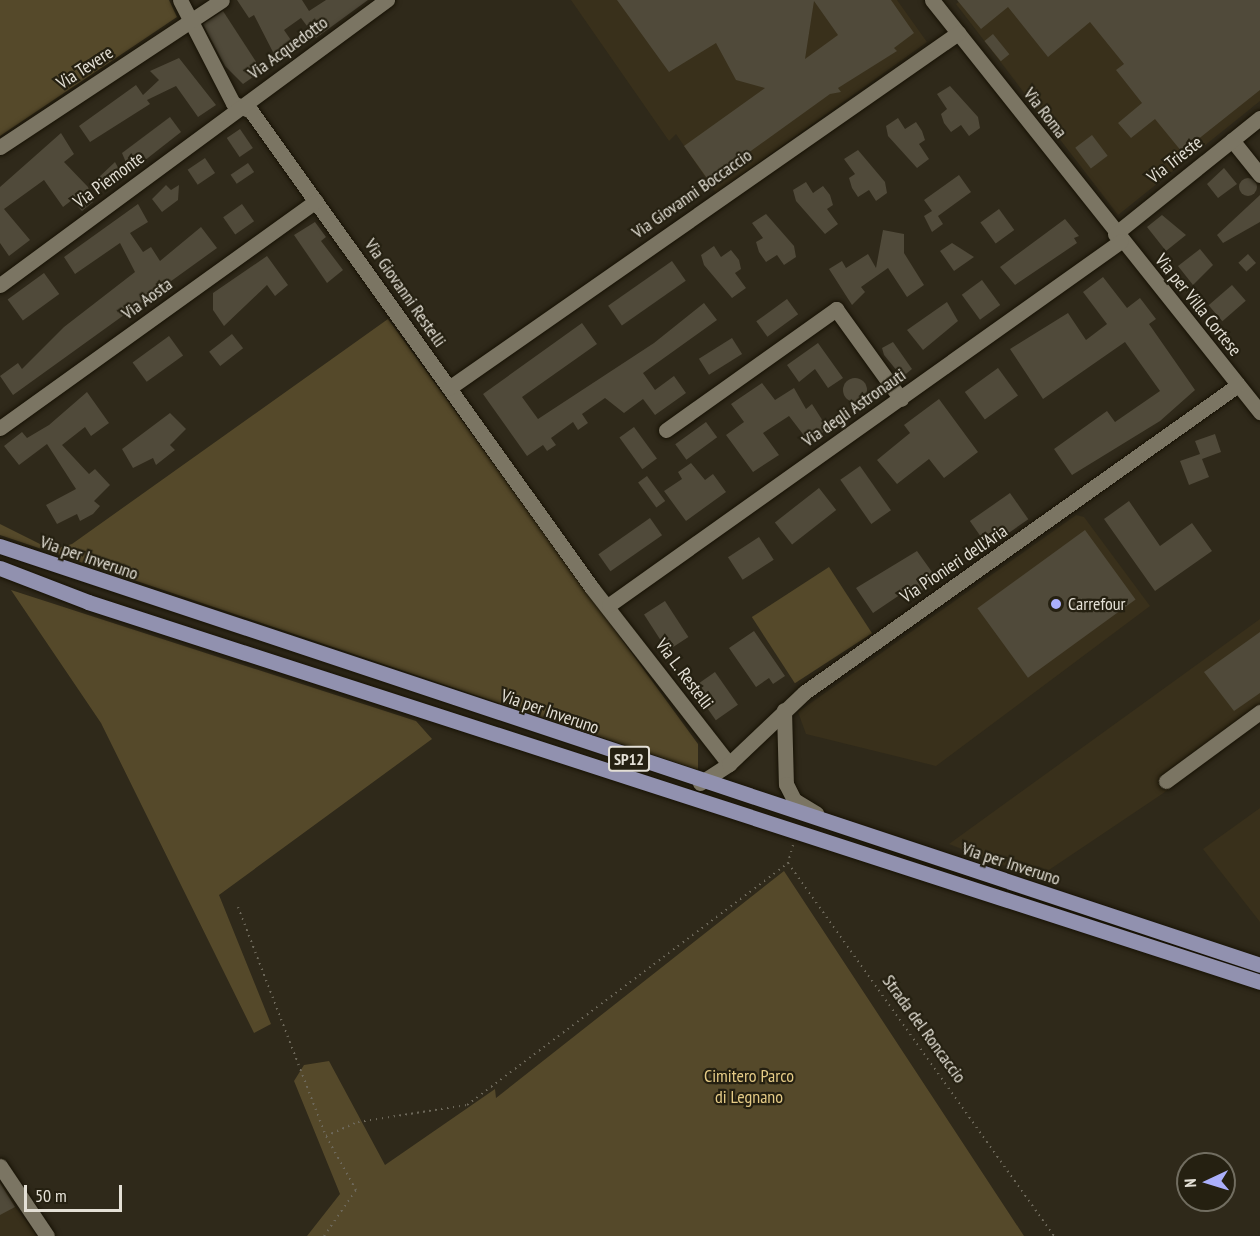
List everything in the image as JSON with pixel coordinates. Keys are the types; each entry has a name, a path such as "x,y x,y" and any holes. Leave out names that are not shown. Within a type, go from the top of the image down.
{"main road":[{"name":"Via per Inveruno","path":"0,546 700,783 1260,965"},
{"name":"Via per Inveruno","path":"0,568 88,602 795,834 1260,982"}],"street":[{"name":"Via Giovanni Restelli","path":"180,0 233,103 251,111 449,388 609,605"},
{"name":"Via Tevere","path":"0,147 222,0"},
{"name":"Via Acquedotto","path":"242,107 387,0"},
{"name":"Via Roma","path":"939,2 958,33 1121,242"},
{"name":"Via Giovanni Boccaccio","path":"449,388 958,33"},
{"name":"Via Piemonte","path":"0,285 242,107"},
{"name":"Via Trieste","path":"1121,242 1232,140 1260,118"},
{"path":"1232,140 1260,175"},
{"name":"Via Aosta","path":"0,428 316,201"},
{"name":"Via per Villa Cortese","path":"1121,242 1260,412"},
{"name":"Via degli Astronauti","path":"609,605 1121,242"},
{"path":"666,430 836,309 901,399"},
{"name":"Via Pionieri dell'Aria","path":"700,783 729,764 784,710 1238,386"},
{"name":"Via L. Restelli","path":"609,605 729,764"},
{"path":"784,710 782,757 794,800 1036,892"},
{"path":"1166,781 1260,712"},
{"path":"0,1167 47,1236"}],"path":[{"path":"326,1136 358,1122 467,1105 788,863 795,834"},
{"name":"Strada del Roncaccio","path":"788,863 1054,1236"},
{"path":"238,907 326,1136 356,1190 324,1236"}],"shaded area":[{"path":"571,0 897,0 927,42 716,193 676,134 669,141"},
{"path":"961,0 1260,0 1260,101 1118,215 956,4"},
{"path":"1076,515 1084,517 1150,606 936,766 806,734 798,712"},
{"path":"1260,619 1260,721 1162,794 1037,878 949,844"},
{"path":"1260,808 1260,922 1203,849"},
{"path":"0,1181 15,1207 38,1236 0,1236"}],"green space":[{"path":"0,0 169,0 177,17 0,136"},
{"path":"388,319 698,744 698,770 0,535 0,524 52,550 72,544"},
{"path":"829,567 872,633 795,683 752,617"},
{"path":"11,590 416,721 432,739 219,895 271,1024 254,1033 101,723"},
{"name":"Cimitero Parco di Legnano","path":"784,871 1024,1236 307,1236 340,1194 294,1081 304,1065 329,1061 385,1165 495,1089 496,1098"}],"building":[{"path":"237,0 302,0 309,11 326,0 368,0 316,38 301,18 284,30 295,46 276,58 254,15 249,18"},
{"path":"617,0 891,0 914,33 894,48 897,51 838,88 841,92 830,94 709,181 684,146 765,88 736,80 716,43 669,72","holes":["814,1 838,35 805,59"]},
{"path":"957,0 1260,0 1260,90 1182,152 1155,119 1131,138 1118,123 1142,103 1116,70 1124,64 1090,22 1048,57 1008,7 981,29"},
{"path":"223,11 262,71 243,84 225,66 203,24"},
{"path":"993,34 1009,54 1001,61 984,41"},
{"path":"179,58 216,105 198,117 176,86 147,100 150,104 90,142 79,126 136,85 143,95 159,80 150,71"},
{"path":"950,86 978,117 980,128 969,136 961,125 951,132 944,123 941,114 947,109 937,94"},
{"path":"170,117 181,132 130,172 122,153"},
{"path":"898,118 905,129 916,122 922,131 925,140 919,144 929,159 917,168 888,136 886,126"},
{"path":"240,129 253,148 240,157 227,138"},
{"path":"61,133 74,154 64,162 88,187 93,202 82,211 72,200 63,207 44,180 4,209 30,240 9,256 0,243 0,187"},
{"path":"1092,135 1108,156 1091,168 1075,148"},
{"path":"858,150 885,182 887,193 876,201 869,190 858,197 852,188 849,178 855,174 844,159"},
{"path":"205,158 215,173 198,185 188,170"},
{"path":"115,162 122,175 105,189 97,179"},
{"path":"248,163 254,172 237,184 231,175"},
{"path":"1224,168 1237,184 1218,198 1207,184"},
{"path":"959,175 971,192 938,216 943,224 932,232 924,216 932,211 924,200"},
{"path":"1248,178 1254,181 1257,187 1254,193 1248,196 1242,193 1239,187 1242,181"},
{"path":"806,182 813,193 823,186 830,195 833,205 827,209 838,224 825,234 796,201 793,190"},
{"path":"166,185 171,190 179,185 178,200 162,212 152,199"},
{"path":"1260,195 1260,222 1223,243 1217,235"},
{"path":"138,204 148,222 130,233 143,252 151,247 160,261 201,227 217,248 13,395 0,376 18,363 22,369 64,327 135,272 120,243 75,274 64,257"},
{"path":"242,204 254,221 235,234 223,217"},
{"path":"999,209 1014,230 996,244 980,223"},
{"path":"766,214 794,246 796,257 784,265 777,255 766,262 759,252 756,242 763,238 752,223"},
{"path":"1162,215 1186,235 1166,251 1147,227"},
{"path":"1065,219 1079,236 1074,238 1077,243 1015,285 1000,267"},
{"path":"315,222 326,237 321,241 343,270 327,283 294,235"},
{"path":"883,230 904,234 904,253 924,285 907,297 888,268 861,287 865,292 852,305 829,269 842,261 846,268 868,254 876,268"},
{"path":"952,243 974,257 954,271 940,251"},
{"path":"714,246 721,257 731,250 739,260 741,269 735,273 746,288 732,298 704,265 701,255"},
{"path":"1200,249 1213,265 1193,285 1178,266"},
{"path":"1248,254 1256,263 1246,272 1238,263"},
{"path":"267,256 288,285 275,296 267,285 224,326 213,310 213,293"},
{"path":"672,261 686,281 622,325 608,306"},
{"path":"44,273 59,294 23,320 8,299"},
{"path":"1103,277 1127,308 1140,298 1156,319 1149,324 1195,390 1160,421 1072,475 1054,449 1107,411 1115,422 1160,391 1125,342 1043,399 1010,349 1068,313 1086,340 1107,324 1083,292"},
{"path":"982,280 1000,305 980,320 962,295"},
{"path":"1232,285 1246,301 1222,321 1209,305"},
{"path":"787,299 798,314 767,337 756,321"},
{"path":"947,302 958,321 923,350 907,330"},
{"path":"704,303 717,320 643,373 655,390 674,376 686,393 655,415 643,399 624,413 605,398 582,414 588,423 578,430 573,422 551,438 556,445 547,451 543,445 527,456 483,394 582,323 597,344 522,397 538,419 654,343"},
{"path":"232,334 243,348 220,366 209,352"},
{"path":"169,336 183,355 147,382 133,362"},
{"path":"732,338 742,354 709,375 699,359"},
{"path":"893,342 912,369 902,377 884,355 882,348"},
{"path":"818,343 843,378 828,388 815,369 799,382 787,365"},
{"path":"998,368 1018,396 985,420 965,392"},
{"path":"855,378 860,379 866,385 866,395 860,401 855,402 850,401 844,395 843,390 844,385 850,379"},
{"path":"762,383 775,400 794,388 806,409 812,404 828,429 809,442 789,416 763,433 779,455 753,472 726,435 744,422 731,404"},
{"path":"87,392 109,423 91,436 85,427 62,445 89,474 95,469 110,485 94,501 100,506 93,514 80,521 77,514 57,524 46,505 76,489 47,444 19,465 4,446 22,432 27,438 49,425"},
{"path":"939,399 978,452 944,478 929,459 897,484 877,460 910,433 904,425"},
{"path":"170,413 186,429 170,445 175,450 156,465 153,458 133,468 122,449"},
{"path":"706,422 717,437 686,460 675,444"},
{"path":"634,427 657,459 642,469 619,438"},
{"path":"1215,434 1221,452 1202,459 1209,477 1189,485 1180,461 1200,454 1195,441"},
{"path":"691,463 705,480 713,474 726,492 686,521 664,491 682,479 678,472"},
{"path":"860,466 891,510 871,524 840,480"},
{"path":"647,476 665,501 656,508 638,482"},
{"path":"819,488 836,510 792,545 775,522"},
{"path":"1010,493 1028,519 988,547 970,521"},
{"path":"1129,501 1160,546 1192,523 1212,551 1155,591 1104,519"},
{"path":"650,518 662,535 610,571 598,554"},
{"name":"Carrefour","path":"1085,530 1136,600 1028,678 977,608"},
{"path":"759,537 774,560 743,580 728,557"},
{"path":"917,551 937,579 918,593 913,586 873,613 856,588"},
{"path":"665,601 688,637 667,651 644,615"},
{"path":"754,631 785,676 773,684 769,678 756,687 729,648"},
{"path":"1260,632 1260,693 1234,711 1204,672"},
{"path":"715,672 738,705 716,720 693,687"},
{"path":"0,1183 15,1207 0,1215"}],"place":[{"name":"Carrefour","path":"1056,604"}]}
